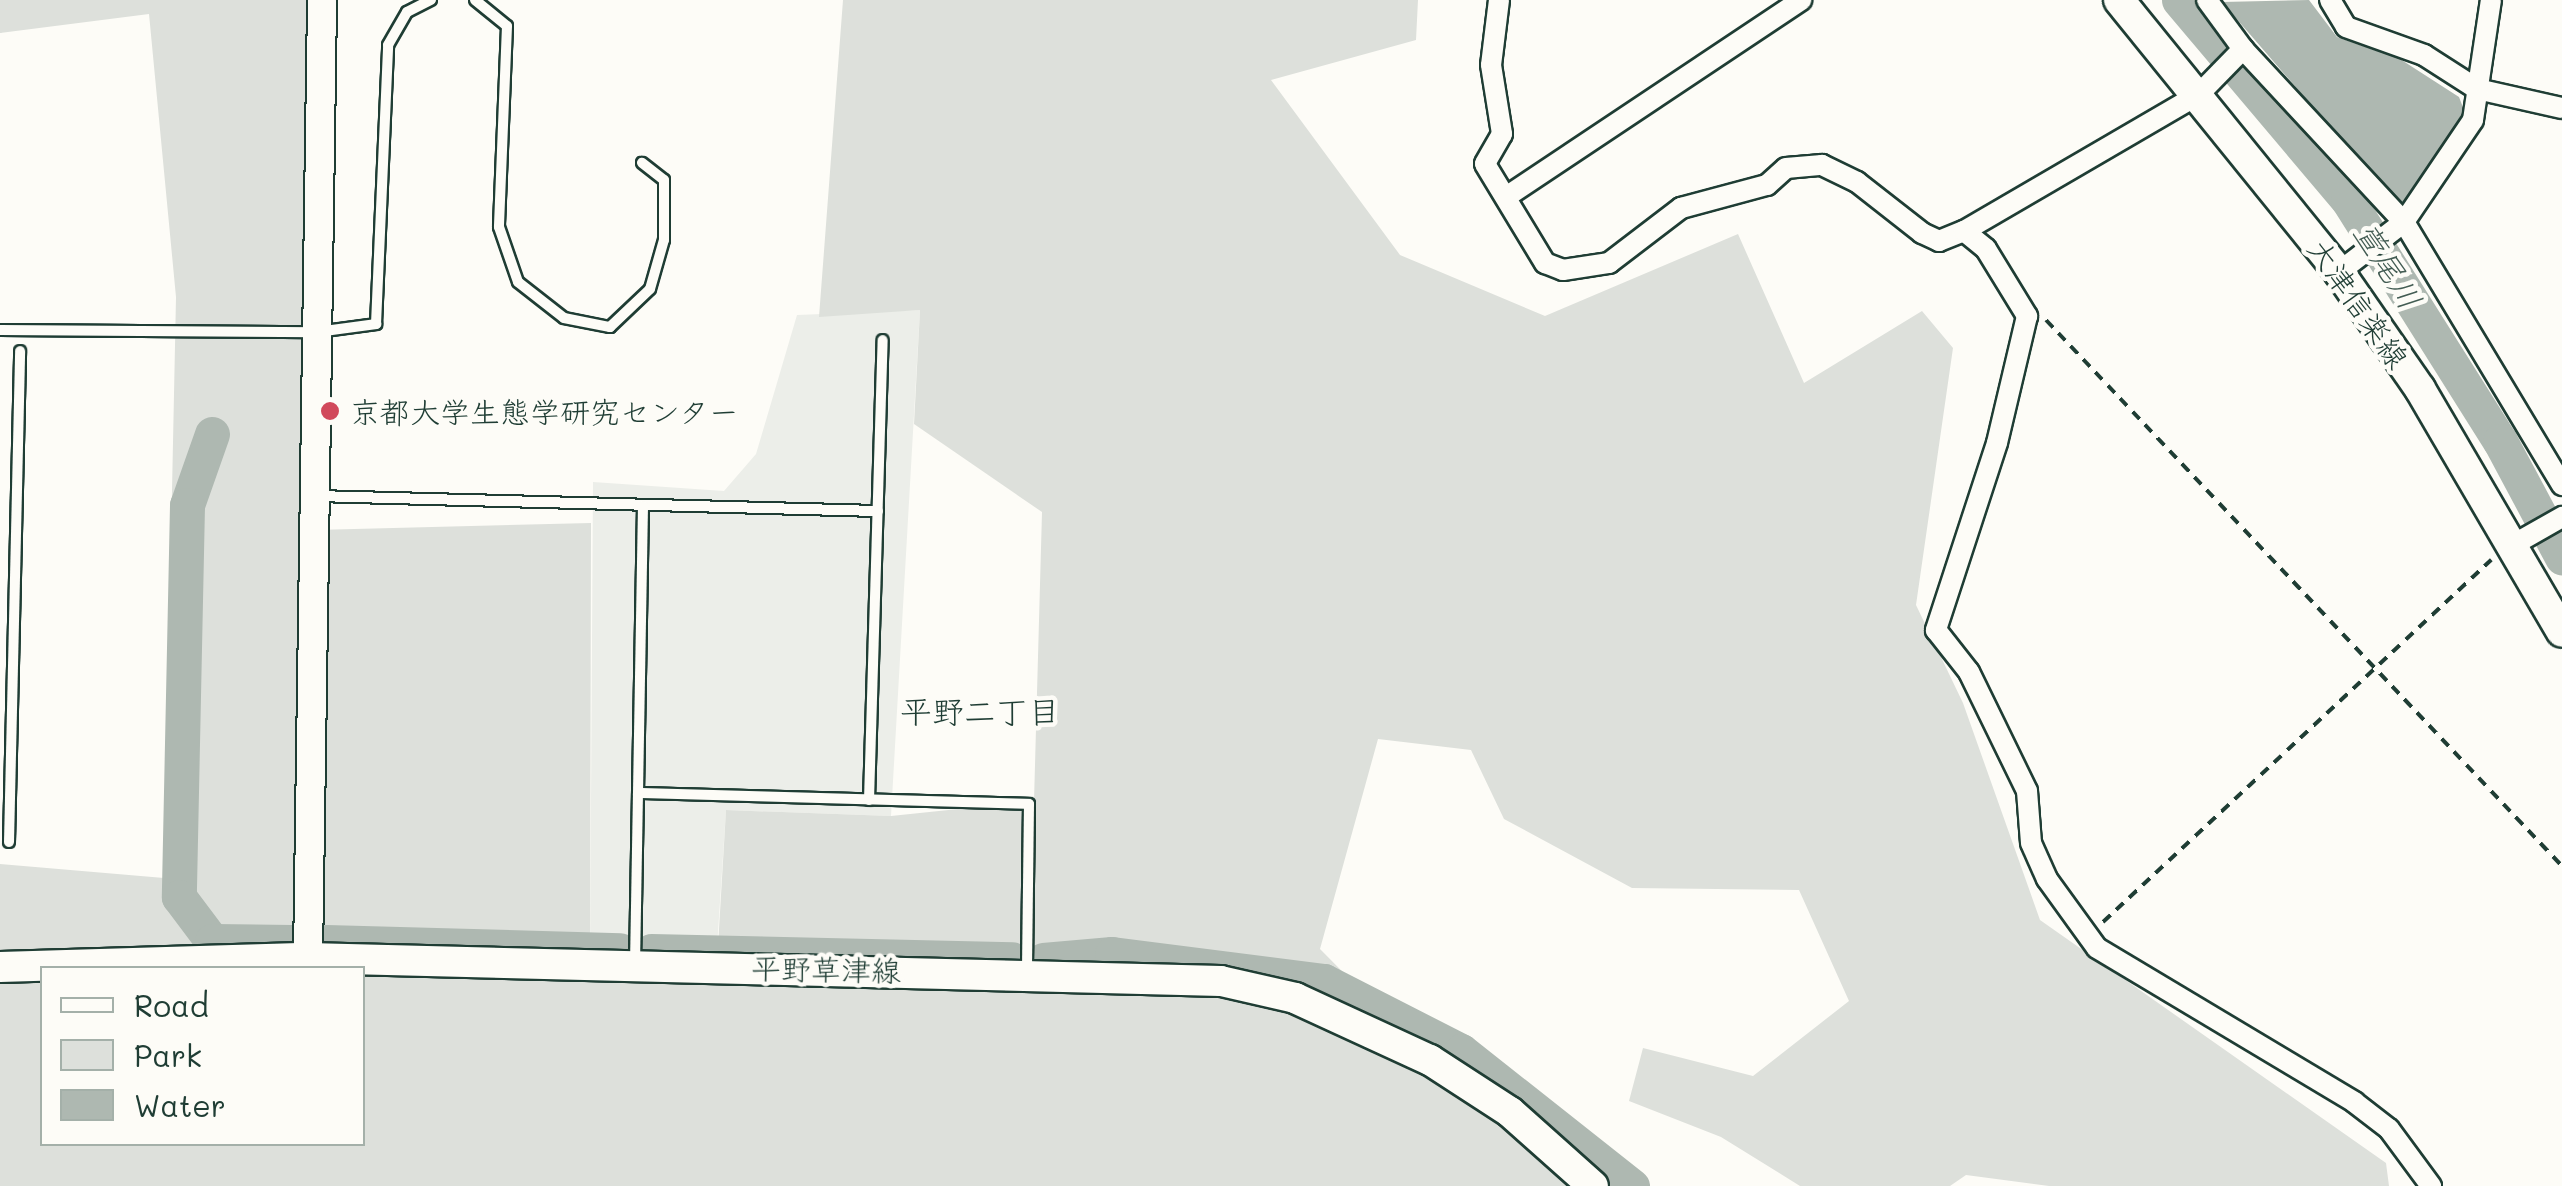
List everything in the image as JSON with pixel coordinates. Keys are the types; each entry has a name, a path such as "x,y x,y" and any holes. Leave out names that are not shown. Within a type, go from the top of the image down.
{"main road":[{"name":"大津信楽線","path":"2119,0 2347,266 2516,543 2562,632"},
{"name":"平野草津線","path":"0,967 308,958 1221,981 1296,998 1430,1060 1510,1112 1593,1186"}],"street":[{"path":"308,958 322,0"},
{"path":"1499,0 1490,65 1502,134 1484,164 1545,263 1562,270 1609,263 1681,208 1767,185 1786,168 1822,165 1939,241 2199,94 2242,50"},
{"path":"1506,197 1802,0"},
{"path":"2206,0 2242,50 2398,227 2562,485"},
{"path":"2330,0 2346,27 2424,55 2477,88 2562,108"},
{"path":"2347,266 2398,227 2473,120 2491,0"},
{"path":"1964,230 1986,249 2027,316 1997,444 1936,630 1994,723 2027,791 2031,843 2088,938 2120,965 2354,1102 2389,1129 2431,1186"},
{"path":"2516,543 2562,517"}],"lane":[{"path":"0,330 317,332 376,324 388,45 408,12 431,0"},
{"path":"474,0 507,26 498,227 518,282 564,318 610,328 650,289 664,240 664,180 642,163"},
{"path":"869,800 883,340"},
{"path":"8,842 20,351"},
{"path":"315,496 878,510"},
{"path":"635,965 644,506"},
{"path":"0,638 13,638"},
{"path":"638,793 1029,804 1027,974"}],"path":[{"path":"2027,316 2047,320 2562,866"},
{"path":"2088,938 2374,665 2516,543"}],"shaded area":[{"path":"920,310 891,816 726,810 716,963 590,960 593,482 724,491 756,454 797,315"}],"green space":[{"path":"0,0 322,0 315,530 591,523 590,959 717,963 726,810 891,816 1034,801 1042,512 914,424 920,310 819,317 843,0 1418,0 1416,40 1271,80 1400,255 1545,316 1738,234 1804,383 1922,311 1953,348 1916,605 1963,703 2040,920 2386,1163 2389,1186 2049,1186 1966,1175 1950,1186 1800,1186 1721,1137 1629,1101 1643,1048 1753,1076 1849,1001 1799,890 1632,888 1504,819 1471,750 1378,739 1320,949 1430,1060 1593,1186 0,1186 0,864 164,878 176,297 149,14 0,33"}],"water":[{"path":"2309,0 2337,37 2400,59 2459,97 2464,110 2410,202 2398,205 2222,2"}],"waterway":[{"name":"萱尾川","path":"2179,0 2348,200 2500,441 2562,557"},
{"path":"212,434 187,505 179,897 212,941 291,942"},
{"path":"326,942 620,950"},
{"path":"651,951 1012,959"},
{"path":"1043,960 1112,954 1324,981 1461,1051 1632,1186"}],"place":[{"name":"京都大学生態学研究センター","path":"330,411"}],"district":[{"name":"平野二丁目","path":"980,710"}]}
